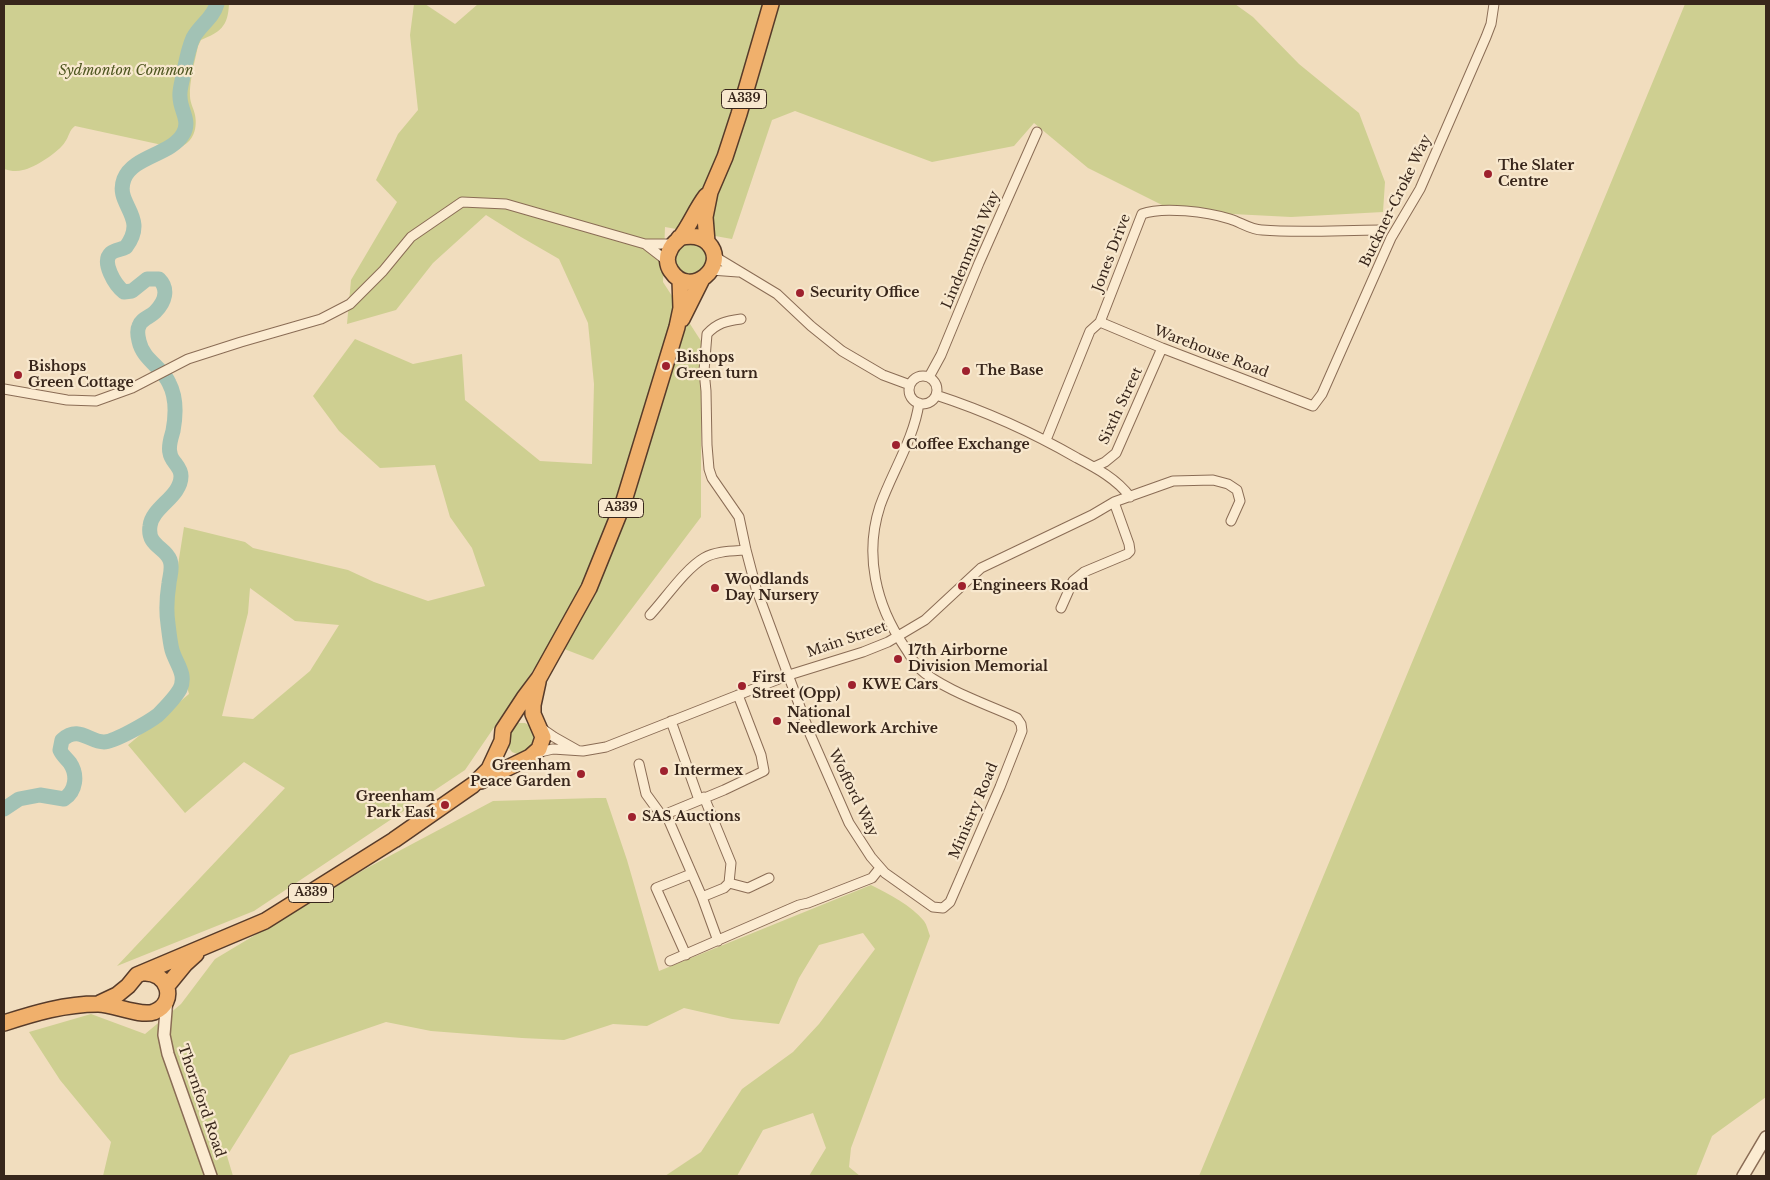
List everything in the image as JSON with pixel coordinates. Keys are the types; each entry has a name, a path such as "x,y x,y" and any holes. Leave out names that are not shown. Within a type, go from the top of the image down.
{"highway":[{"name":"A339","path":"710,247 705,217 710,192 725,156 739,114 771,4"},
{"name":"A339","path":"676,241 699,205 710,192"},
{"path":"693,236 700,238 710,247 714,262 706,275 691,282 680,280 669,269 670,250 676,241 693,236"},
{"name":"A339","path":"677,327 706,275"},
{"name":"A339","path":"506,725 539,678 581,604 612,532 636,462 677,327 681,308 680,280"},
{"name":"A339","path":"537,724 533,714 533,705 539,678"},
{"path":"517,718 530,719 541,730 542,743 532,755 523,758 509,754 504,748 502,741 503,730 506,725 517,718"},
{"name":"A339","path":"473,785 489,769 502,741"},
{"name":"A339","path":"143,973 265,921 394,840 473,785 532,755"},
{"name":"A339","path":"167,992 185,964 207,946"},
{"path":"4,1024 37,1012 67,1005 100,1004 142,1012 155,1012 161,1008 167,992 163,979 149,972 143,973 131,980 128,986 127,993 130,1003 142,1012"},
{"path":"100,1004 117,995 128,986"}],"street":[{"name":"Buckner-Croke Way","path":"1313,406 1322,394 1391,238 1420,189 1486,37 1491,24 1494,4"},
{"name":"Lindenmuth Way","path":"929,377 941,355 1037,132"},
{"path":"4,389 67,400 96,401 132,388 188,359 321,319 350,304 411,237 462,202 506,204 645,244 668,261"},
{"name":"Jones Drive","path":"1046,440 1090,331 1100,322 1142,214 1150,211 1168,210 1221,216 1260,230 1381,230"},
{"path":"645,244 676,241"},
{"path":"710,247 720,259 777,294 842,350 883,375 910,385"},
{"path":"706,275 740,272"},
{"name":"Wofford Way","path":"741,319 724,321 714,326 707,334 704,371 707,445 712,478 739,517 746,550 766,618 810,734 841,806 862,844 880,868 933,907 943,908 950,902"},
{"name":"Warehouse Road","path":"1100,322 1313,406"},
{"name":"Sixth Street","path":"1094,467 1106,462 1116,453 1162,348"},
{"path":"920,376 929,377 936,387 936,395 931,401 919,403 912,398 910,385 912,381 920,376"},
{"path":"936,395 989,414 1046,440 1094,467 1119,484 1130,497"},
{"path":"897,638 878,593 874,574 873,544 880,505 915,421 919,403"},
{"name":"Main Street","path":"532,755 553,749 583,751 606,747 789,675 863,652 897,638 925,620 981,568 1092,515 1114,502 1173,481 1213,480 1228,484 1238,490 1240,501 1231,521"},
{"path":"1060,608 1073,581 1084,572 1130,551 1130,544 1114,502"},
{"path":"650,615 693,566 704,558 713,554 746,550"},
{"name":"Ministry Road","path":"897,638 918,668 932,678 1017,718 1021,724 1022,731 1000,787 950,902"},
{"path":"639,764 646,794 662,816 764,771 761,755 738,695"},
{"path":"671,721 701,798 731,863 729,883 724,888 702,897"},
{"path":"537,724 545,732 577,750"},
{"path":"666,814 702,897 718,941"},
{"path":"670,961 799,905 872,878 880,868"},
{"path":"686,955 656,888 691,874"},
{"path":"729,883 748,888 769,878"},
{"name":"Thornford Road","path":"167,992 164,1035 168,1054 211,1176"},
{"name":"Thornford Road","path":"142,1012 154,1022 164,1035"},
{"path":"1744,1176 1766,1138"}],"green space":[{"name":"Sydmonton Common","path":"4,4 229,4 227,18 222,28 201,40 198,46 192,71 190,91 196,121 193,136 186,144 176,148 75,126 71,129 62,146 40,163 21,171 4,169"},
{"path":"414,4 425,4 455,24 478,4 1235,4 1253,17 1299,64 1359,113 1385,182 1383,212 1291,217 1174,211 1088,168 1034,123 1014,146 932,162 795,111 772,120 732,239 665,227 663,282 701,341 701,517 593,660 551,644 465,770 254,911 117,966 285,788 244,762 185,813 128,745 189,694 169,622 184,527 245,542 253,548 348,570 374,582 428,601 485,586 472,548 450,517 435,465 380,468 339,431 313,396 355,339 413,364 462,354 465,400 540,461 592,464 594,384 588,323 559,259 486,215 433,263 396,310 347,324 351,280 397,202 376,180 398,134 418,110 410,35","holes":["250,588 295,621 339,625 310,671 253,719 222,716 248,613"]},
{"path":"1685,4 1766,4 1766,1097 1712,1136 1696,1176 1199,1176"},
{"path":"688,240 706,246 709,253 703,273 686,276 675,266 674,252"},
{"path":"525,723 534,728 537,743 520,755 512,752 506,744 512,725"},
{"path":"606,798 627,860 659,971 871,885 906,905 924,921 930,936 851,1148 849,1167 860,1176 809,1176 826,1148 813,1113 763,1130 737,1176 665,1176 701,1152 742,1089 793,1052 819,1024 875,949 863,933 819,945 799,978 779,1024 732,1019 684,1008 647,1026 613,1024 564,1040 431,1031 386,1022 290,1055 227,1156 233,1176 103,1176 111,1142 60,1080 29,1032 91,1014 145,1034 181,1004 215,959 367,868 493,801"}],"waterway":[{"path":"4,809 19,799 40,795 64,799 71,792 75,778 73,768 60,750 62,740 68,736 79,734 104,742 123,735 158,715 170,703 182,684 182,674 171,647 167,619 171,563 168,556 151,538 150,533 152,519 172,496 180,483 181,473 172,459 169,450 175,419 175,401 166,377 141,348 138,334 140,324 155,312 163,300 165,291 159,279 147,279 132,291 124,292 110,273 108,257 111,253 126,247 134,227 133,219 123,196 124,179 135,165 170,147 183,134 186,120 180,102 180,94 188,54 193,38 213,13 217,4"}],"place":[{"name":"The Slater Centre","path":"1488,174"},
{"name":"Security Office","path":"800,293"},
{"name":"Bishops Green turn","path":"666,366"},
{"name":"The Base","path":"966,371"},
{"name":"Bishops Green Cottage","path":"18,375"},
{"name":"Coffee Exchange","path":"896,445"},
{"name":"Engineers Road","path":"962,586"},
{"name":"Woodlands Day Nursery","path":"715,588"},
{"name":"17th Airborne Division Memorial","path":"898,659"},
{"name":"KWE Cars","path":"852,685"},
{"name":"First Street (Opp)","path":"742,686"},
{"name":"National Needlework Archive","path":"777,721"},
{"name":"Intermex","path":"664,771"},
{"name":"Greenham Peace Garden","path":"581,774"},
{"name":"Greenham Park East","path":"445,805"},
{"name":"SAS Auctions","path":"632,817"}]}
